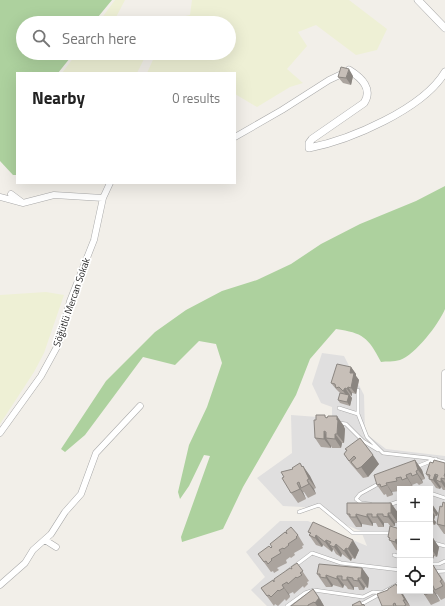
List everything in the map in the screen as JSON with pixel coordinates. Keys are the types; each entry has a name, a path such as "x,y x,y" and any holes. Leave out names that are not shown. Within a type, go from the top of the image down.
{"street":[{"path":"418,0 445,28"},
{"path":"236,136 282,110 329,80 349,70 364,81 368,91 368,97 364,103 312,139 309,143 309,148 324,145 380,124 421,98 445,72"},
{"name":"Söğütlü Mercan Sokak","path":"0,433 41,376 58,345 70,301 94,240 103,198 110,184"},
{"path":"11,194 23,203"},
{"path":"0,198 23,203 54,195 103,198"},
{"path":"445,373 445,406"},
{"path":"0,584 25,563 34,550 45,540 81,494 96,453 140,406"},
{"path":"45,540 56,547"}],"lane":[{"path":"358,390 358,414 367,437 383,453"},
{"path":"339,408 358,414"},
{"path":"334,423 346,424 363,441 383,453 445,462"},
{"path":"410,469 436,460"},
{"path":"374,504 361,502 356,499 360,494 384,480"},
{"path":"433,494 445,498"},
{"path":"381,505 388,506 397,502"},
{"path":"299,512 319,505 353,533 397,533"},
{"path":"433,543 445,546"},
{"path":"284,574 312,553 341,563 397,570"},
{"path":"433,564 439,564 445,561"},
{"path":"433,572 445,571"},
{"path":"358,606 397,585"},
{"path":"287,606 305,593 314,590 363,597 373,592 383,593"}],"shaded area":[{"path":"322,353 344,356 364,395 365,433 386,449 445,456 445,606 267,606 251,590 265,577 246,552 280,521 308,521 367,546 361,531 343,524 322,508 283,506 257,478 292,453 291,415 332,418 332,407 321,403 312,384"}],"green space":[{"path":"0,0 112,0 99,16 16,16 16,60 68,60 59,72 16,72 16,175 13,175 0,161"},
{"path":"115,0 125,0 117,16 103,16"},
{"path":"192,0 349,0 387,29 377,50 356,55 316,25 298,32 307,46 287,69 303,83 290,87 257,107 236,95 236,72 147,72 153,60 236,60 236,16 185,16 190,15"},
{"path":"72,60 144,60 138,72 63,72"},
{"path":"445,186 445,309 438,323 419,346 406,357 398,361 381,362 372,347 364,338 353,332 336,329 310,359 296,395 243,487 223,529 182,542 181,537 210,456 204,455 189,486 180,499 178,492 189,445 207,407 222,363 216,344 199,341 175,365 143,357 85,435 65,452 61,449 106,381 155,332 186,310 222,291 257,280 291,264 321,244 360,224 416,201"},
{"path":"46,292 64,295 44,353 34,372 0,424 0,295"}],"building":[{"path":"341,67 349,69 346,78 338,77"},
{"path":"337,364 351,367 350,373 354,373 351,388 345,388 343,391 339,387 336,388 335,384 331,383"},
{"path":"340,393 349,395 347,402 338,400"},
{"path":"316,415 325,415 327,418 328,416 337,416 337,434 335,434 335,439 326,438 326,432 324,431 324,439 315,438 314,420 316,420"},
{"path":"360,438 373,455 357,469 351,462 356,458 354,456 349,461 344,454 347,450 345,449"},
{"path":"415,460 418,470 416,471 417,474 412,476 411,473 406,475 407,478 402,480 401,477 396,478 397,481 386,483 387,485 381,487 380,484 377,485 374,475"},
{"path":"434,460 445,463 445,479 441,478 441,482 436,480 438,475 435,474 433,480 429,479 430,475 426,474 430,462 433,463"},
{"path":"300,463 309,479 307,480 309,484 301,488 299,482 297,483 300,489 291,493 282,478 284,477 281,472 293,469 292,468"},
{"path":"443,502 445,503 445,526 437,524 440,506 442,507"},
{"path":"347,503 391,503 391,513 388,513 388,517 383,516 383,514 377,514 377,517 372,517 372,514 367,514 367,517 356,514 356,517 350,517 350,514 347,514"},
{"path":"313,522 353,540 348,549 346,548 344,551 336,544 334,547 329,545 331,542 326,540 325,542 316,535 315,538 309,535 311,533 308,532"},
{"path":"390,526 397,528 397,540 396,539 395,542 389,540 390,538 388,537"},
{"path":"291,527 298,535 296,537 297,538 288,544 289,545 284,549 279,550 281,553 271,559 272,560 268,564 266,561 264,562 258,554 269,546 271,548 272,547 270,544 285,532 287,534 286,531"},
{"path":"297,563 303,571 300,573 302,575 297,578 296,577 288,584 287,582 282,585 284,588 279,591 278,590 271,597 269,595 267,596 261,588 273,580 274,582 274,579 290,568 292,569 291,567"},
{"path":"319,564 362,568 361,578 358,578 358,581 347,577 347,580 342,580 342,576 337,576 337,579 326,575 326,578 320,577 320,574 317,574"},
{"path":"433,565 442,580 440,581 443,586 435,590 433,586"},
{"path":"396,584 397,594 402,594 406,605 396,606 395,603 393,604 394,606 382,606 377,594"},
{"path":"313,589 319,598 315,603 314,602 308,606 291,606"},
{"path":"360,601 362,605 363,604 365,606 352,605"}]}
